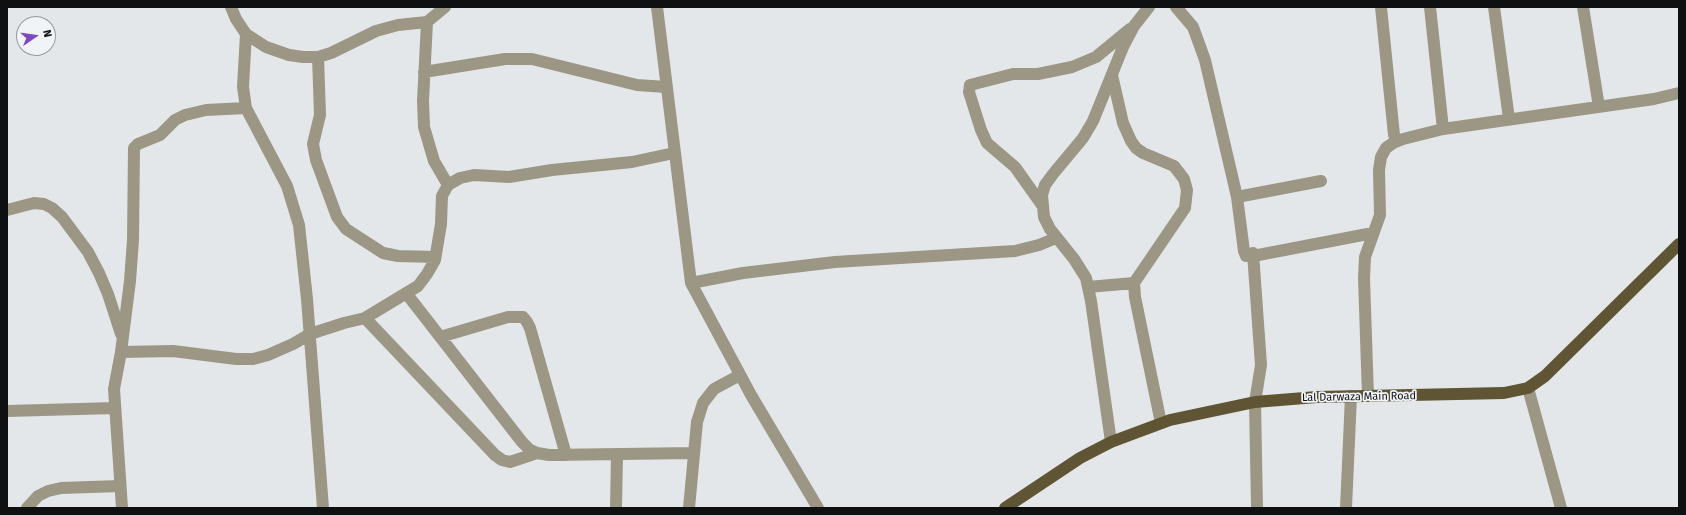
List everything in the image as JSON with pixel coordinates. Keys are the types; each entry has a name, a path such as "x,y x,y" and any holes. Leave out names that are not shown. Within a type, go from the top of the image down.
{"main road":[{"name":"Lal Darwaza Main Road","path":"1005,508 1080,458 1111,442 1170,420 1255,402 1317,397 1504,393 1528,388 1545,376 1679,244"}],"street":[{"path":"231,7 236,19 246,34 266,47 289,55 304,57 318,57 331,53 347,47 376,31 398,25 427,22 445,7"},
{"path":"657,7 691,283 740,375 818,508"},
{"path":"1111,442 1088,288 1082,268 1056,238 1044,216 1042,195 1045,185 1083,138 1093,121 1123,47 1134,26 1149,7"},
{"path":"1176,7 1188,19 1198,38 1237,197 1244,251 1248,257 1373,233"},
{"path":"1381,7 1394,135"},
{"path":"1430,7 1443,129"},
{"path":"1494,7 1509,119"},
{"path":"1583,7 1600,107"},
{"path":"427,22 423,101 424,127 434,162 448,185"},
{"path":"1042,205 1015,167 987,143 980,130 969,92 970,85 1013,74 1038,74 1058,71 1085,63 1096,57 1134,26"},
{"path":"246,34 243,87 246,108 287,186 299,225 310,334 323,508"},
{"path":"318,57 320,115 313,144 316,160 337,217 346,229 383,253 390,255 436,257"},
{"path":"424,72 506,59 532,59 637,85 666,87"},
{"path":"1112,75 1123,123 1131,142 1143,153 1174,166 1184,180 1187,190 1185,208 1134,283 1134,291 1161,423"},
{"path":"1368,396 1364,278 1365,257 1380,215 1379,170 1381,157 1386,148 1394,142 1403,139 1443,129 1654,99 1679,93"},
{"path":"122,508 114,389 121,352 130,281 133,240 134,148 138,144 160,134 175,120 185,115 206,110 246,108"},
{"path":"121,352 173,352 236,359 252,359 268,355 310,334 365,318 418,286 427,274 436,257 441,224 442,196 448,185 460,178 474,175 509,177 552,170 632,162 674,153"},
{"path":"1237,197 1321,181"},
{"path":"7,210 28,204 44,204 52,208 62,217 88,252 99,273 123,338"},
{"path":"691,283 743,273 835,262 1015,251 1039,245 1056,238"},
{"path":"1253,255 1261,365 1255,402 1257,508"},
{"path":"1088,288 1134,283"},
{"path":"406,294 522,442 529,449 537,453"},
{"path":"440,337 508,317 523,317 530,328 566,455"},
{"path":"365,318 495,455 502,460 510,462 537,453 566,455 693,453"},
{"path":"689,508 697,422 703,403 714,389 740,375"},
{"path":"1528,388 1562,508"},
{"path":"1346,508 1351,396"},
{"path":"7,411 115,408"},
{"path":"616,508 617,454"},
{"path":"27,508 38,496 48,491 61,488 120,486"}]}
